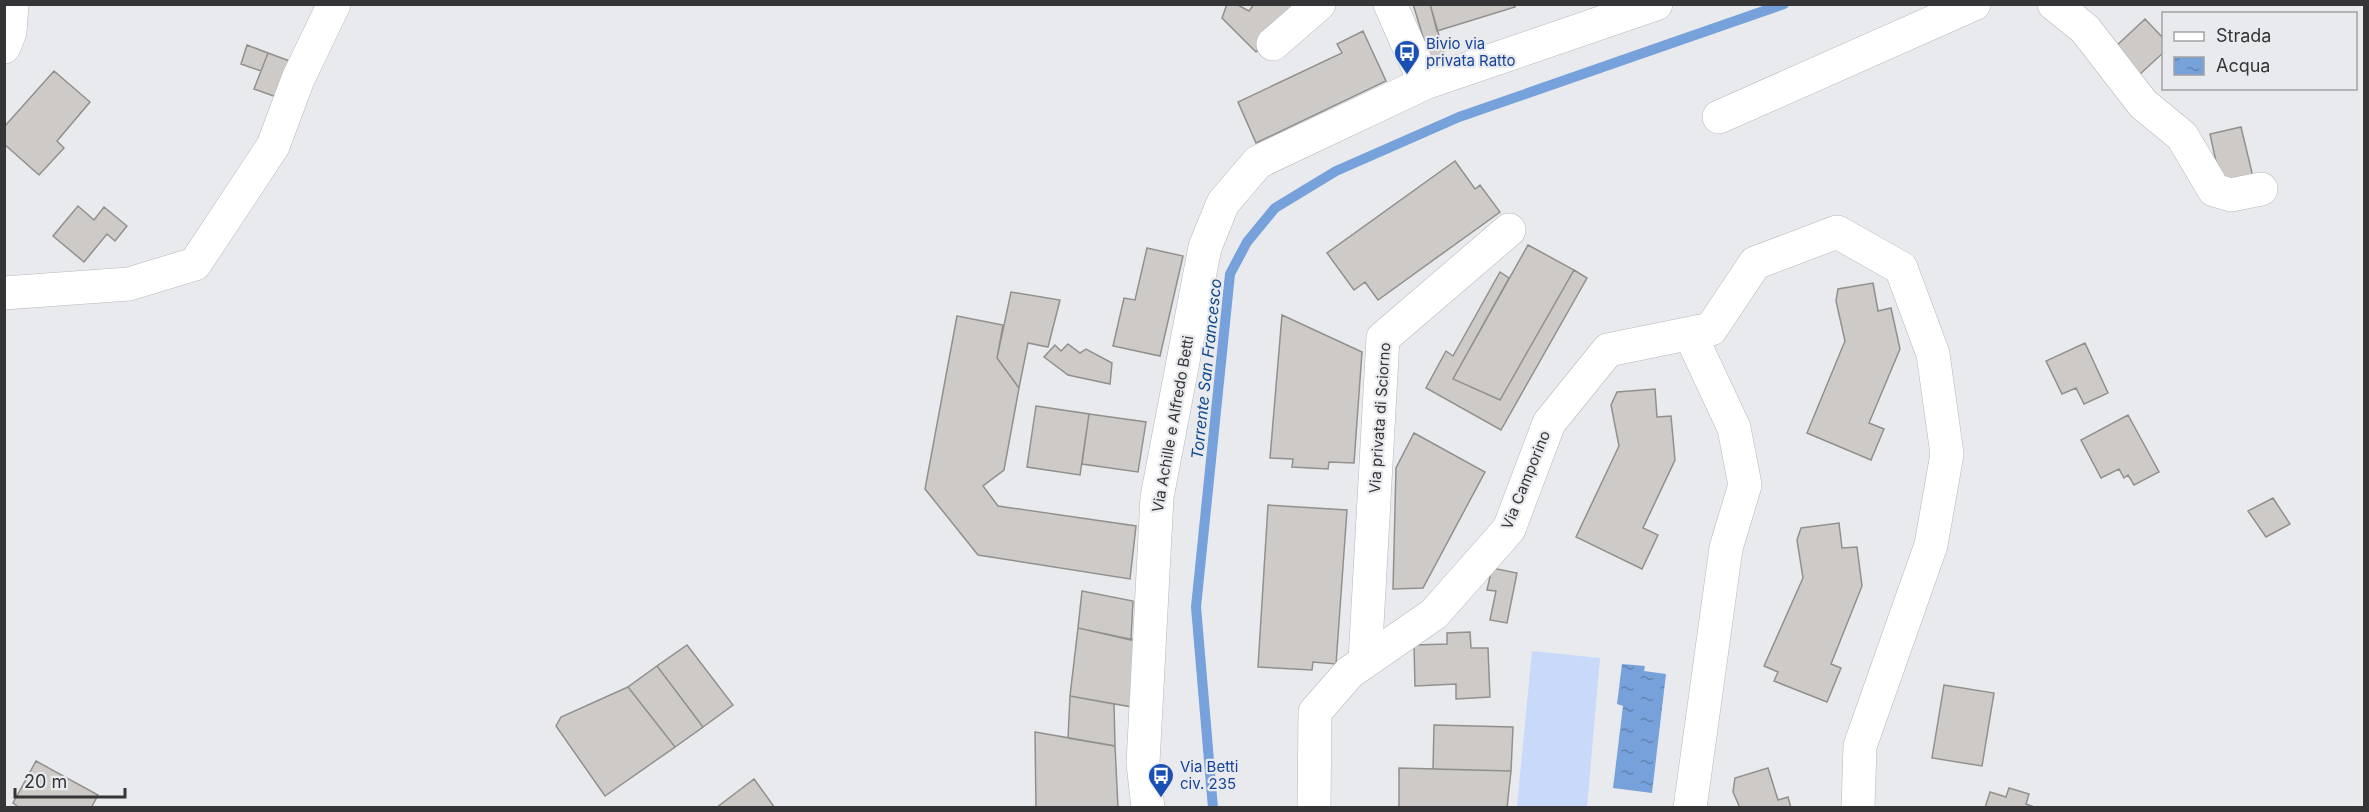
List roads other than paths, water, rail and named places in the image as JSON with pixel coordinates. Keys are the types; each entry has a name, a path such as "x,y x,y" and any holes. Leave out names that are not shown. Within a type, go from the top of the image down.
{"street":[{"path":"4,47 10,32 12,4"},
{"path":"4,293 129,284 195,264 273,146 298,79 333,4"},
{"path":"1273,44 1319,4"},
{"path":"1390,4 1425,83"},
{"name":"Via Achille e Alfredo Betti","path":"1148,807 1143,763 1157,497 1205,247 1223,203 1258,162 1425,83 1656,4"},
{"path":"1719,117 1974,4"},
{"path":"2054,4 2085,29 2143,104 2182,136 2214,190 2231,195 2261,189"},
{"name":"Via privata di Sciorno","path":"1365,661 1383,338 1509,230"},
{"name":"Via Camporino","path":"1314,807 1315,712 1350,672 1434,614 1509,529 1549,423 1608,350 1711,329 1755,263 1838,232 1901,268 1933,354 1947,454 1931,545 1860,746 1858,807"},
{"path":"1690,333 1734,428 1746,485 1726,548 1690,807"}],"water":[{"path":"1622,664 1645,666 1644,671 1666,674 1652,793 1613,788 1623,706 1617,704"}],"waterway":[{"name":"Torrente San Francesco","path":"1213,808 1196,607 1230,274 1247,242 1275,208 1336,171 1459,117 1784,4"}],"place":[{"name":"Bivio via privata Ratto","path":"1407,76"},
{"name":"Via Betti civ. 235","path":"1161,799"}]}
